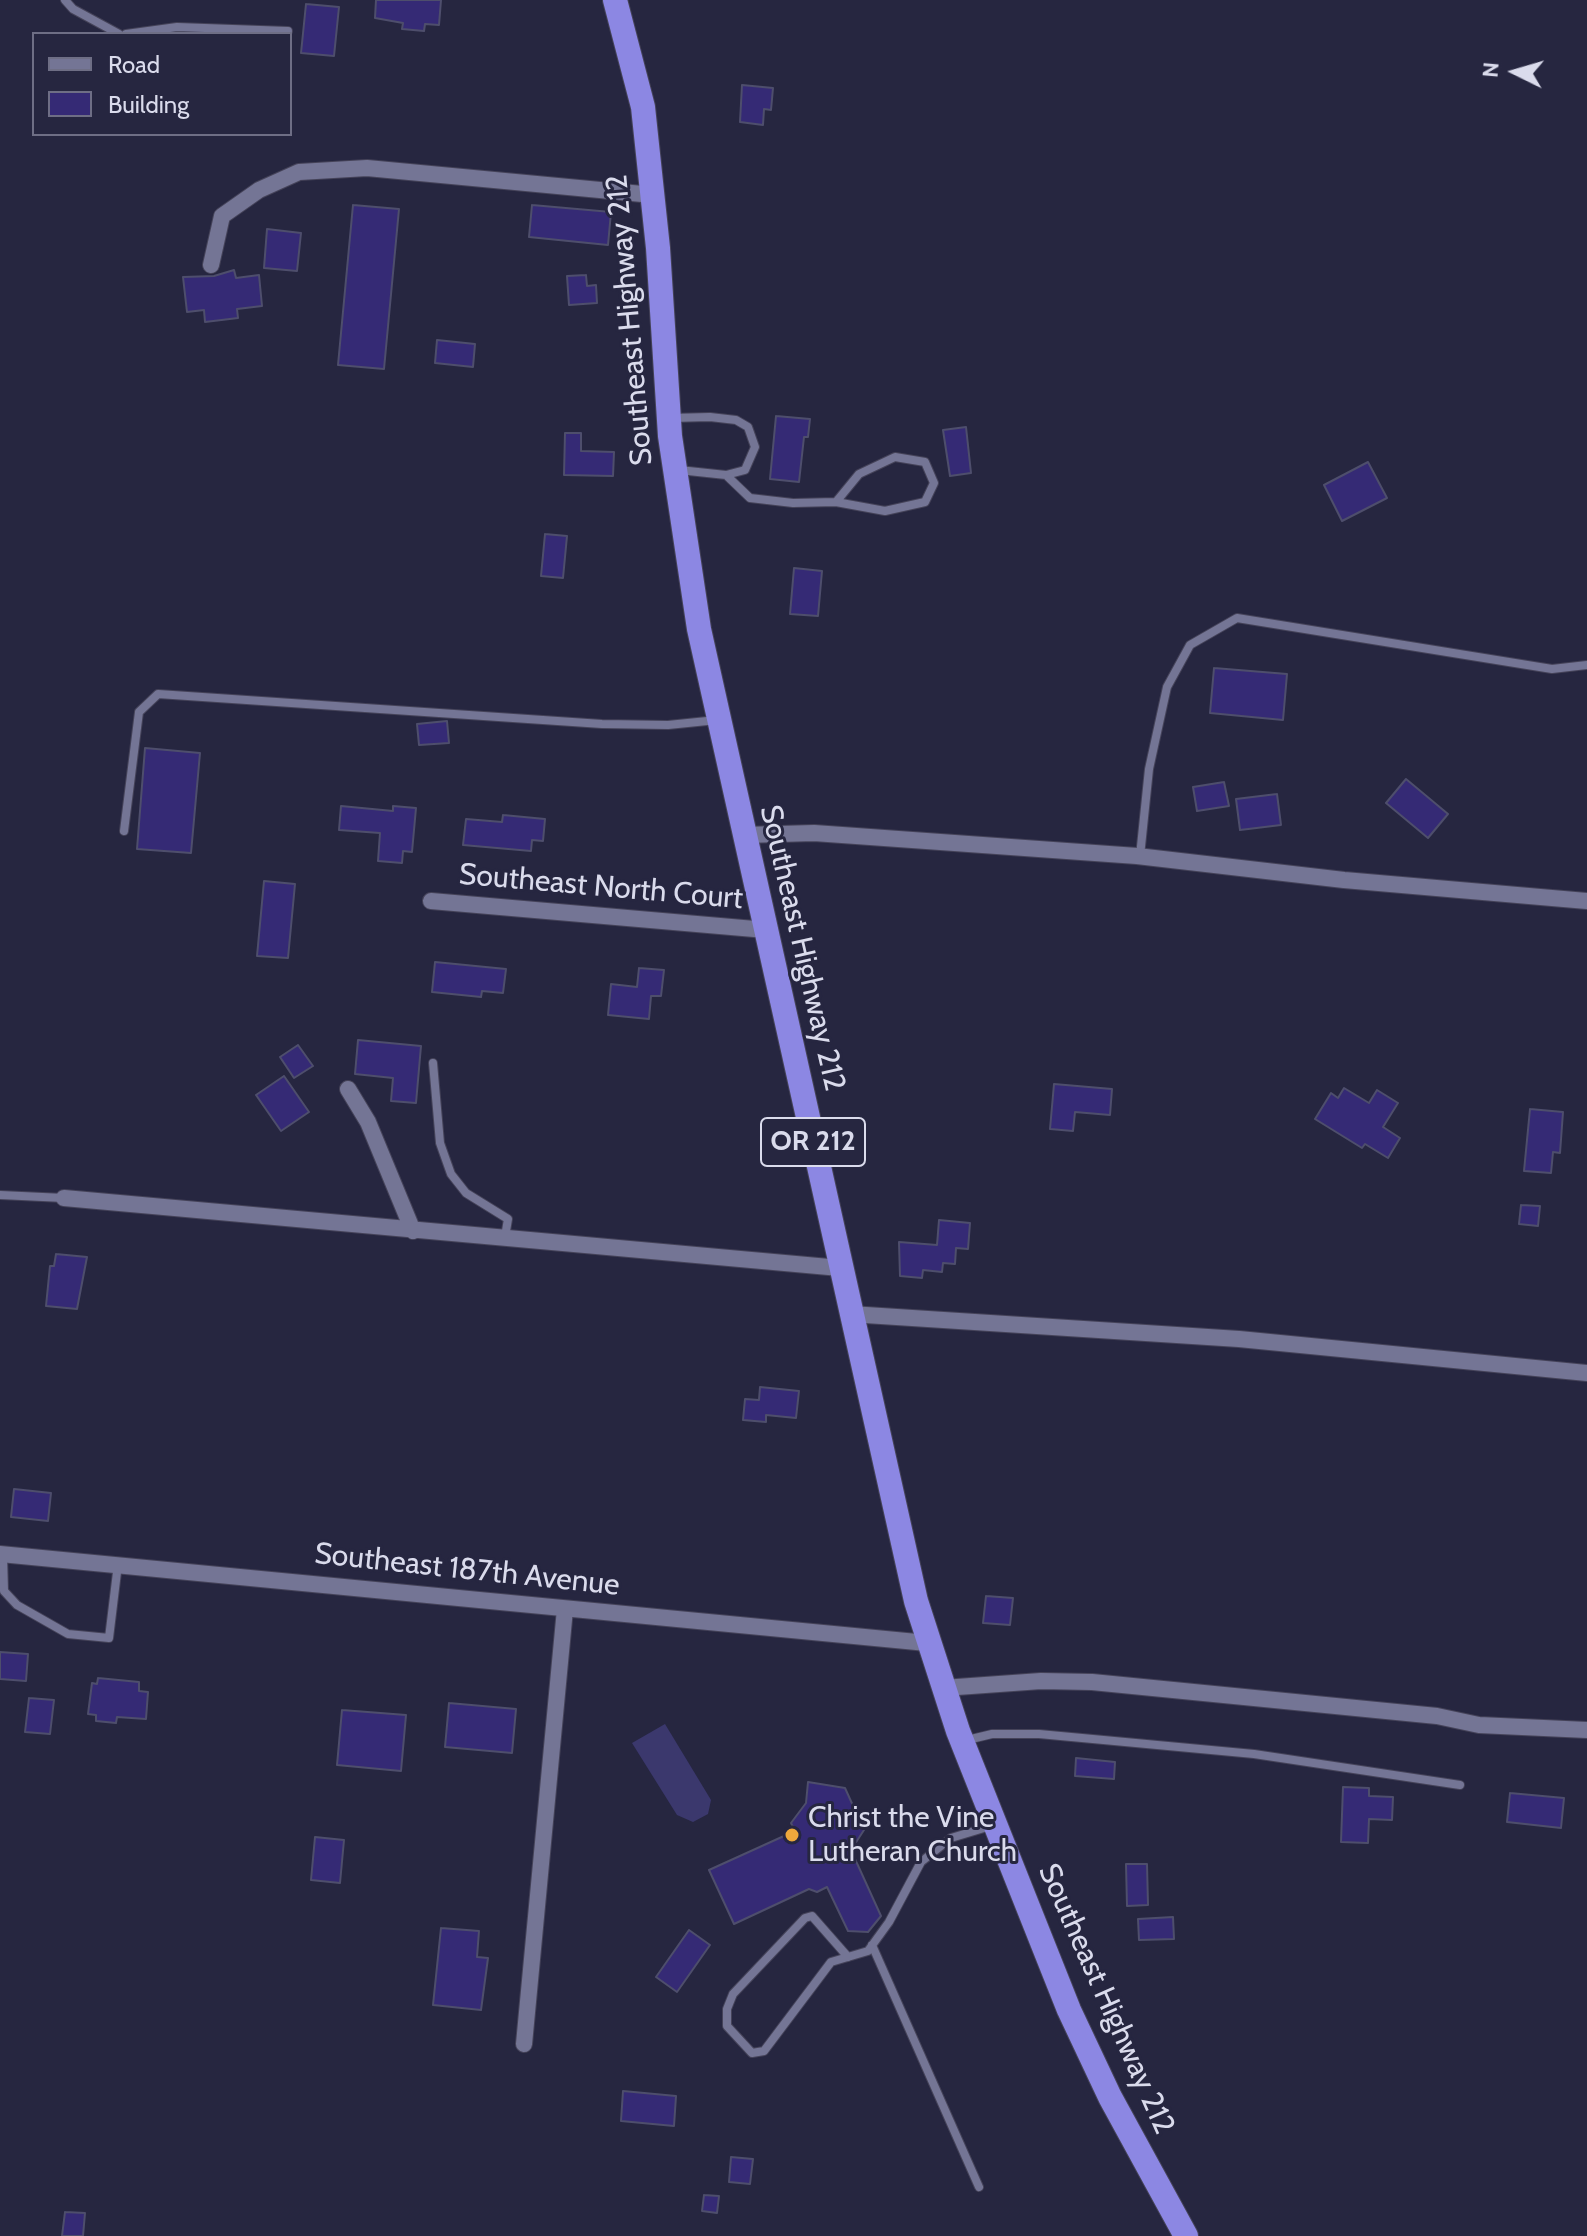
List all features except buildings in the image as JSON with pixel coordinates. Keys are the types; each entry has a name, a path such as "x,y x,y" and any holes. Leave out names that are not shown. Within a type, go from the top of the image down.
{"highway":[{"name":"Southeast Highway 212","path":"617,1 643,107 653,195 674,469 689,571 718,719 850,1314 927,1643 962,1741 1086,2049 1186,2236"}],"street":[{"path":"211,265 222,216 259,190 299,172 367,168 653,195"},
{"path":"744,835 814,833 1140,856 1344,880 1587,901"},
{"name":"Southeast North Court","path":"431,901 766,930"},
{"path":"348,1089 368,1122 413,1231"},
{"path":"64,1198 840,1268"},
{"path":"850,1314 1239,1339 1587,1373"},
{"name":"Southeast 187th Avenue","path":"1,1554 927,1643"},
{"path":"524,2044 565,1609"},
{"path":"943,1688 1027,1681 1092,1682 1437,1716 1479,1725 1587,1730"}],"lane":[{"path":"65,0 73,9 115,32"},
{"path":"141,32 177,27 288,31"},
{"path":"669,418 736,420 748,427 755,447 745,470 726,475 674,469"},
{"path":"726,475 750,498 793,503 836,502 885,511 925,502 934,483 925,462 895,457 859,474 836,502"},
{"path":"1140,856 1149,769 1167,687 1190,645 1237,618 1552,669 1587,665"},
{"path":"124,831 139,712 158,694 602,724 668,725 718,719"},
{"path":"433,1063 440,1143 451,1174 466,1193 508,1219 505,1237"},
{"path":"0,1195 64,1198"},
{"path":"1,1554 4,1591 17,1605 68,1634 109,1638 118,1564"},
{"path":"962,1741 992,1734 1039,1734 1254,1754 1460,1785"},
{"path":"848,1957 812,1916 805,1918 733,1994 727,2009 727,2026 752,2053 764,2051 831,1962 848,1957 868,1951 921,1862 951,1838 995,1824"},
{"path":"872,1945 979,2187"}],"shaded area":[{"path":"665,1724 711,1800 708,1814 693,1822 677,1815 632,1743"}],"place":[{"name":"Christ the Vine Lutheran Church","path":"792,1835"}]}
